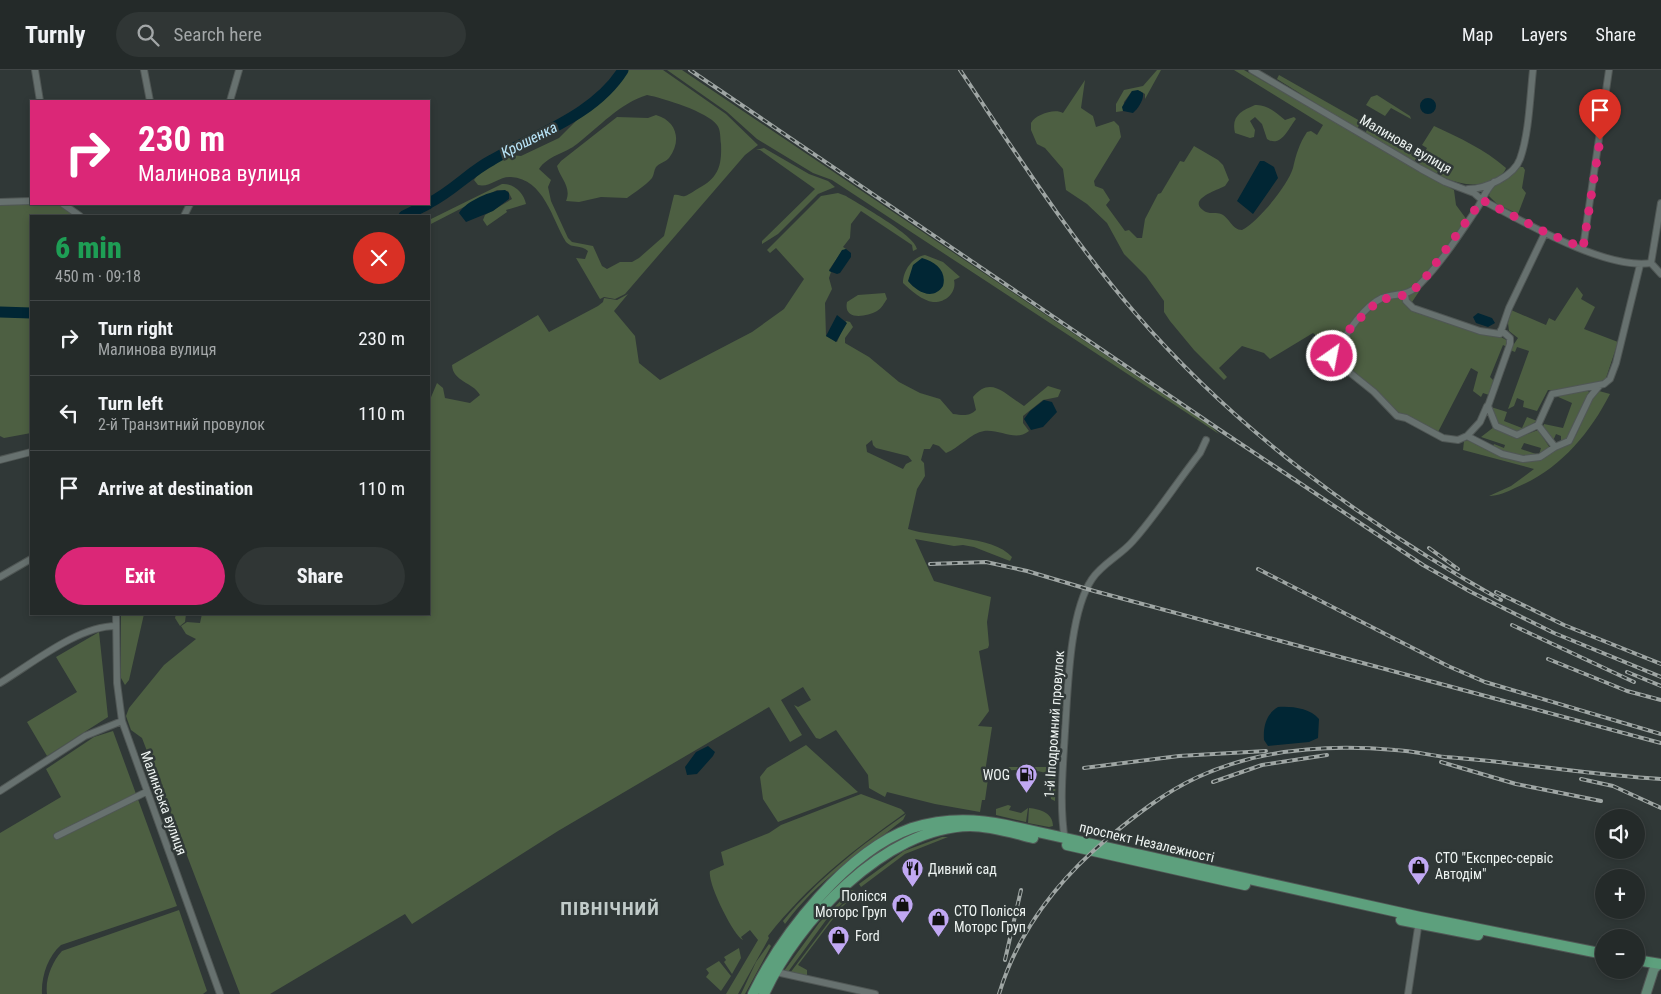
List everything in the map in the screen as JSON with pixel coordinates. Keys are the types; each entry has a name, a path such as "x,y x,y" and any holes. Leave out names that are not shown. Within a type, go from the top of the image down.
{"main road":[{"name":"проспект Незалежності","path":"753,994 780,947 816,900 853,866 899,834 928,824 967,819 984,820 1065,841 1419,921 1595,958"},
{"name":"проспект Незалежності","path":"764,994 776,972 798,940 832,898 876,861 912,840 969,826 1065,841"},
{"name":"проспект Незалежності","path":"1419,921 1595,952"},
{"path":"1645,963 1659,967"},
{"path":"1645,966 1659,967"},
{"path":"1646,994 1659,967"},
{"path":"1652,994 1659,967"}],"street":[{"path":"35,70 40,100"},
{"path":"144,70 150,100"},
{"path":"230,100 239,70"},
{"name":"Малинова вулиця","path":"1252,70 1420,169 1465,189 1482,200 1545,232 1607,258 1640,265 1651,263"},
{"path":"1405,295 1408,305 1413,308 1480,331 1501,332 1510,338 1510,344 1488,406 1480,422 1467,436 1458,440 1443,438 1397,416 1374,392 1334,362 1332,356 1352,326 1379,300 1412,292 1427,276 1482,200 1486,189 1512,170 1520,159 1533,70"},
{"path":"1583,248 1609,70"},
{"path":"1465,189 1478,188 1494,182"},
{"path":"0,202 30,201"},
{"path":"1661,203 1651,263 1661,274"},
{"path":"64,205 79,215"},
{"path":"1501,332 1545,232"},
{"path":"1467,436 1502,454 1523,459 1540,457 1556,446 1566,443 1573,436 1590,397 1600,385 1610,378 1616,363 1640,265"},
{"path":"1488,406 1499,429 1517,435 1538,425 1552,394 1600,385"},
{"path":"1538,425 1556,446"},
{"name":"1-й Іподромний провулок","path":"1065,841 1061,808 1070,659 1079,611 1087,589 1095,575 1122,553 1141,532 1200,453 1206,440"},
{"path":"0,460 30,452"},
{"path":"0,577 30,560"},
{"name":"Малинська вулиця","path":"116,615 117,683 122,721 220,994"},
{"path":"0,683 79,634 100,627 116,626"},
{"path":"0,791 85,736 122,721"},
{"path":"57,836 146,792"},
{"path":"1408,994 1419,921"},
{"path":"776,972 875,994"}],"green space":[{"path":"621,70 663,70 726,114 758,145 745,155 625,294 615,299 604,297 600,299 576,258 585,259 588,251 566,242 546,202 532,185 522,179 511,177 502,178 487,185 478,185 474,180 499,158 510,155 521,156 559,138 615,82","holes":["647,95 674,102 705,115 712,120 720,132 721,159 718,170 711,180 690,194 685,196 674,195 664,236 639,258 632,262 620,262 607,269 602,266 593,246 572,242 568,238 551,201 548,187 551,180 539,169 547,161 573,147 610,116 628,104"]},
{"path":"667,70 682,70 1211,426 1219,434 832,180 813,173 757,139 727,112"},
{"path":"1157,70 1161,70 1145,99 1145,94 1140,91 1132,91 1124,102 1123,111 1116,112 1116,104 1124,90 1143,86"},
{"path":"1234,70 1244,70 1454,190 1456,205 1467,220 1408,308 1501,337 1508,341 1507,347 1503,345 1490,377 1494,381 1489,395 1483,393 1481,397 1473,391 1478,372 1471,368 1437,434 1394,410 1336,358 1333,349 1313,333 1270,359 1264,353 1242,346 1219,368 1227,377 1224,380 1194,350 1170,321 1164,312 1164,301 1146,276 1124,254 1107,223 1087,204 1066,190 1063,169 1045,148 1037,144 1031,130 1031,123 1037,117 1055,111 1063,113 1085,80 1081,108 1093,116 1096,127 1114,121 1119,126 1121,137 1094,181 1095,186 1103,189 1110,200 1106,205 1125,231 1129,230 1137,238 1142,238 1145,219 1158,194 1161,193 1180,161 1184,162 1194,146 1218,160 1223,165 1229,180 1225,186 1200,200 1200,208 1206,212 1221,214 1233,226 1242,230 1249,226 1264,211 1285,184 1307,132 1311,131 1317,135 1323,125"},
{"path":"1279,75 1360,121 1362,120 1357,129 1277,79"},
{"path":"1377,95 1410,116 1411,119 1391,108 1385,116 1366,105 1371,97"},
{"path":"1255,105 1267,107 1285,120 1294,117 1296,119 1284,136 1276,141 1267,139 1262,124 1255,117 1250,121 1255,130 1254,137 1250,138 1235,133 1234,122 1238,115"},
{"path":"656,115 669,122 673,127 676,139 673,152 666,161 656,167 653,177 649,181 627,198 601,197 579,202 566,201 567,187 557,166 561,161 617,117 648,118"},
{"path":"1434,126 1489,155 1506,168 1504,172 1495,179 1485,183 1465,184 1436,174 1418,164 1427,148 1422,145"},
{"path":"1369,127 1417,154 1422,148 1414,162 1365,133"},
{"path":"764,148 809,174 828,181 835,187 818,194 778,234 762,244 762,241 815,189 760,150 756,150"},
{"path":"1518,167 1523,167 1525,170 1522,188 1526,193 1518,214 1497,204 1489,196 1491,188"},
{"path":"502,184 511,185 518,190 526,204 506,210 507,212 487,226 483,220 485,215 512,199 508,191 497,190 430,224 430,220"},
{"path":"838,193 846,196 897,228 914,243 917,249 913,251 912,245 861,211 851,224 850,238 843,247 846,249 842,251 829,270 831,272 829,278 832,289 825,303 826,336 837,342 846,321 850,322 853,327 845,338 845,343 869,357 899,382 920,393 940,399 953,414 971,414 976,410 973,397 986,387 999,389 1024,406 1048,386 1061,390 1058,397 1043,400 1023,416 1023,423 1029,431 1024,434 1013,435 984,431 979,432 946,453 939,446 933,444 930,449 924,449 921,460 924,463 925,476 917,489 908,529 978,541 1003,550 1012,557 1010,561 974,547 954,546 915,539 934,581 991,597 987,622 989,645 988,648 979,651 989,711 978,726 992,727 985,772 1007,769 1007,767 1056,767 1055,801 1051,799 1049,780 1046,773 1029,769 989,772 985,800 982,800 980,812 935,804 887,792 885,797 869,788 868,775 836,730 820,739 816,738 794,705 798,707 811,700 803,687 781,700 802,735 790,742 769,707 558,831 412,924 405,914 270,994 240,994 142,738 131,730 126,716 129,708 164,665 196,639 186,634 181,626 187,622 200,623 202,615 430,615 430,400 437,383 443,388 445,398 470,403 480,395 473,387 459,379 453,371 452,365 538,315 549,332 598,306 603,302 604,298 617,300 628,294 614,311 635,336 639,363 660,380 752,332 784,309 804,279 776,248 770,253 767,250 821,196","holes":["872,440 876,448 908,456 912,461 906,464 903,469 867,452 866,445"]},
{"path":"0,202 30,203 30,205 64,205 79,215 30,215 30,433 4,438 0,436"},
{"path":"925,255 943,262 960,277 954,280 954,289 942,301 933,302 925,300 903,283 903,278 909,265 916,258"},
{"path":"1577,287 1583,295 1581,299 1595,307 1584,329 1618,342 1606,378 1603,381 1559,391 1548,390 1537,411 1523,407 1524,401 1517,398 1514,406 1508,409 1529,351 1517,347 1515,352 1510,350 1518,338 1509,331 1508,323 1511,310 1546,325 1549,318 1555,321"},
{"path":"885,293 887,299 877,311 862,316 852,315 848,312 847,302 858,295"},
{"path":"1588,389 1589,393 1568,439 1561,442 1561,436 1556,434 1553,441 1543,427 1544,424 1563,428 1572,403 1556,396"},
{"path":"1599,391 1610,394 1592,424 1571,450 1558,462 1531,481 1502,494 1489,496 1511,486 1534,469 1463,450 1464,441 1468,440 1504,455 1522,460 1543,455 1567,444 1576,435 1591,401"},
{"path":"1491,407 1507,412 1504,421 1522,428 1527,417 1537,421 1518,433 1500,428"},
{"path":"1494,427 1517,438 1538,430 1550,448 1539,453 1541,448 1524,443 1521,449 1537,454 1529,456 1514,455 1493,446 1494,444 1504,448 1505,445 1481,437"},
{"path":"121,615 144,615 129,680 125,685 121,678"},
{"path":"176,615 186,615 185,622 180,626 175,618"},
{"path":"99,632 108,717 47,756 27,722 77,692 56,657"},
{"path":"113,731 177,906 61,945 52,955 46,967 42,994 0,994 0,833 61,797 46,769 94,737"},
{"path":"806,745 858,792 778,822 763,799 760,777 767,768"},
{"path":"861,794 901,809 905,813 849,855 799,900 768,936 769,938 738,994 726,994 758,940 750,930 741,937 743,940 739,936 727,919 716,896 712,886 710,871 724,865 721,852 769,833 781,825"},
{"path":"1008,805 1011,806 1009,810 1021,813 1028,808 1026,822 996,815 996,809"},
{"path":"1029,808 1037,809 1048,815 1053,826 1028,823"},
{"path":"906,814 903,820 825,880 785,924 783,921 826,877 872,838"},
{"path":"942,837 948,837 905,854 861,887 859,884 904,851"},
{"path":"851,890 855,891 829,916 788,972 784,971 819,923"},
{"path":"857,893 842,907 798,965 807,970 807,976 790,973 841,906"},
{"path":"179,910 207,991 203,994 47,994 50,971 62,951"},
{"path":"769,944 771,946 745,994 741,994 756,962"},
{"path":"739,948 741,958 732,974 724,962 726,960 724,957"},
{"path":"719,961 731,976 721,991 706,977 709,973 706,969"}],"water":[{"path":"1138,90 1143,93 1143,99 1139,107 1133,113 1123,111 1122,107 1132,91"},
{"path":"1425,98 1431,98 1436,103 1434,112 1425,114 1420,109 1420,103"},
{"path":"1260,161 1264,161 1274,167 1278,178 1253,214 1237,201"},
{"path":"505,190 509,193 509,199 493,211 466,222 459,213 467,204 480,197"},
{"path":"846,249 851,253 851,257 840,273 837,274 829,271 842,250"},
{"path":"922,258 932,262 942,272 943,286 935,293 930,294 920,291 908,281 913,265"},
{"path":"1478,313 1492,318 1495,323 1488,327 1476,323 1473,317"},
{"path":"837,315 847,323 836,342 826,336"},
{"path":"1044,400 1052,402 1057,412 1043,427 1031,430 1024,419 1030,411"},
{"path":"1278,707 1300,708 1315,715 1319,719 1318,738 1309,742 1268,746 1264,740 1265,726 1268,717"},
{"path":"708,746 715,752 713,756 697,774 687,775 685,767 696,752"}],"waterway":[{"name":"Крошенка","path":"430,202 484,165 581,111 611,86 623,70"},
{"name":"Крошенка","path":"406,215 426,205"},
{"name":"Крошенка","path":"0,312 30,313"}],"railway":[{"path":"690,70 1220,430 1423,565 1471,592 1554,633 1661,677"},
{"path":"960,70 1044,195 1112,285 1136,314 1217,398 1306,473 1352,507 1401,540 1501,600"},
{"path":"1429,548 1458,569"},
{"path":"930,564 986,562 1027,571 1094,591 1661,743"},
{"path":"1258,569 1448,666 1485,682 1661,734"},
{"path":"1496,592 1564,625 1661,664"},
{"path":"1512,625 1634,682"},
{"path":"1548,659 1627,691 1661,700"},
{"path":"1627,672 1661,686"},
{"path":"999,994 1007,971 1029,928 1057,889 1090,854 1129,821 1174,790 1198,777 1245,760 1295,751 1370,748 1607,775 1661,779"},
{"path":"1084,768 1179,756 1266,751"},
{"path":"1213,782 1262,765 1327,755"},
{"path":"1441,762 1516,784 1601,801"},
{"path":"1581,779 1613,786 1661,808"},
{"path":"1005,960 1021,890"}],"place":[{"name":"WOG","path":"1026,794"},
{"name":"СТО \"Експрес-сервіс Автодім\"","path":"1419,885"},
{"name":"Дивний сад","path":"912,888"},
{"name":"Полісся Моторс Груп","path":"903,923"},
{"name":"СТО Полісся Моторс Груп","path":"938,938"},
{"name":"Ford","path":"839,955"}],"district":[{"name":"ПІВНІЧНИЙ","path":"610,908"}],"route":[{"path":"1332,356 1358,318 1379,300 1405,295 1420,285 1482,200 1545,232 1583,248 1600,140"}]}
